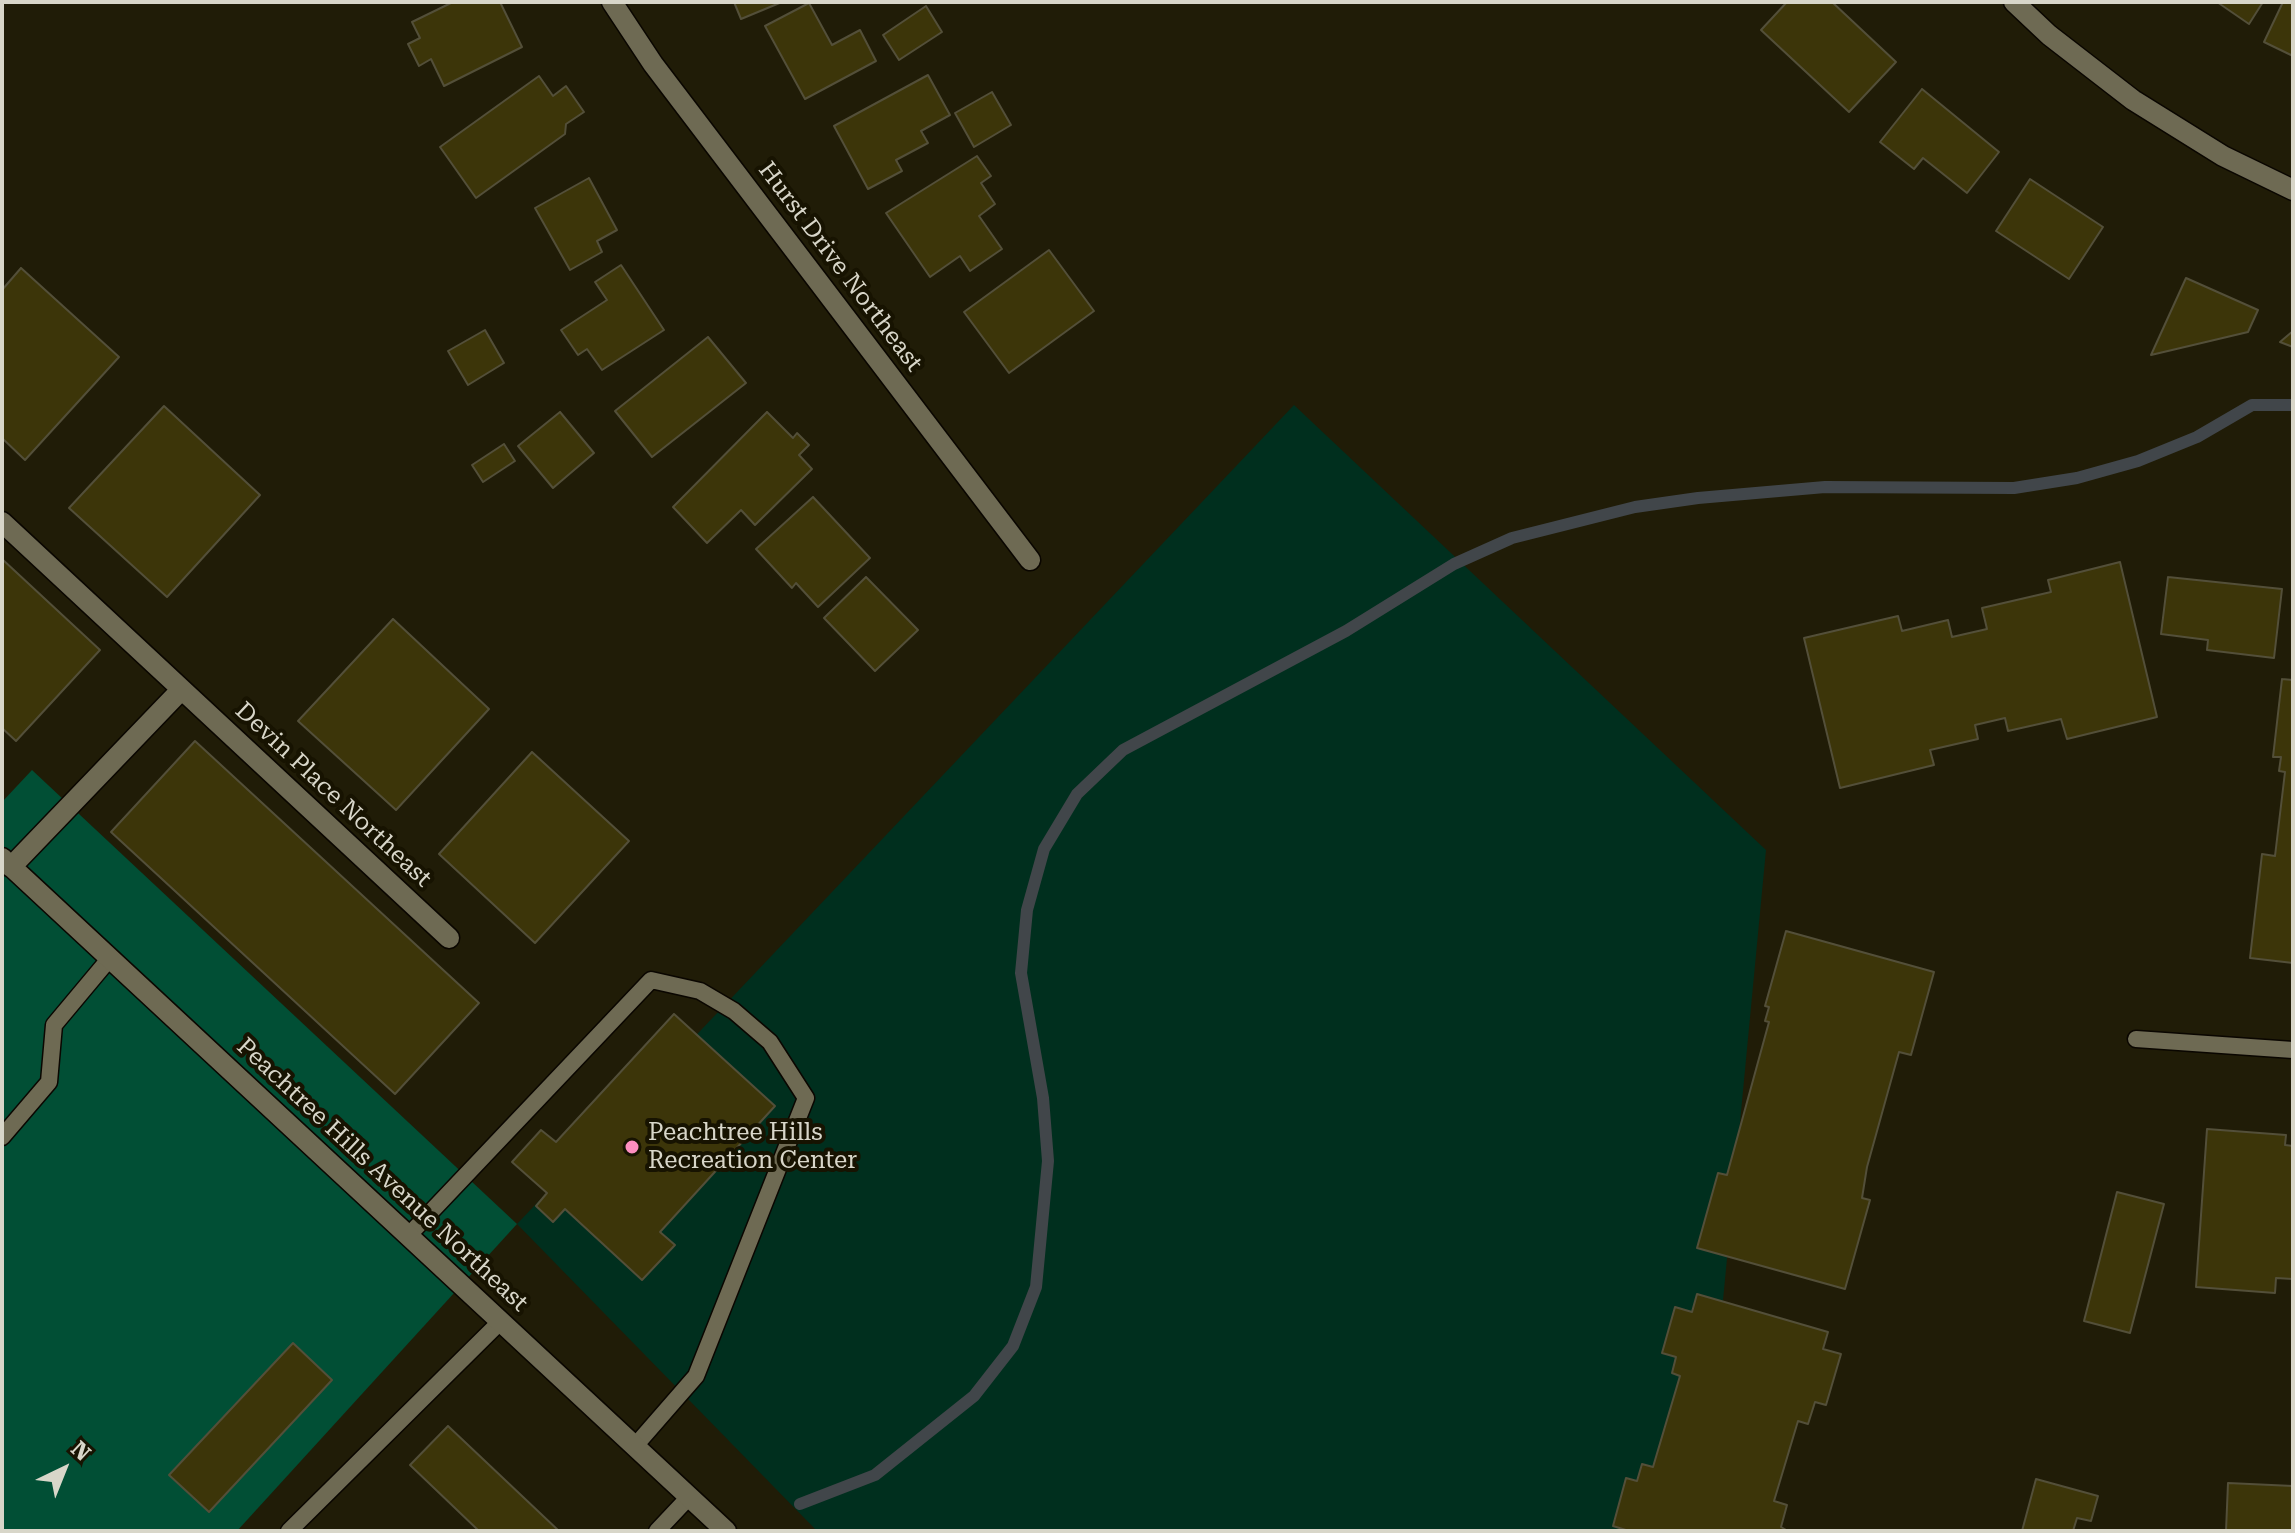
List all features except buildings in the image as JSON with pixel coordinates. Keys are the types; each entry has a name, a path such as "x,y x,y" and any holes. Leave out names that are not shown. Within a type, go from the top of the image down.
{"street":[{"name":"Hurst Drive Northeast","path":"612,2 679,98 1030,560"},
{"path":"2014,2 2133,100 2223,156 2293,190"},
{"name":"Devin Place Northeast","path":"2,522 449,938"},
{"path":"7,862 181,690"},
{"name":"Peachtree Hills Avenue Northeast","path":"7,862 726,1531"}],"lane":[{"path":"2,1137 49,1082 54,1025 110,958"},
{"path":"408,1236 651,980 700,991 734,1011 770,1042 806,1098 696,1376 635,1446"},
{"path":"2136,1039 2293,1050"},
{"path":"289,1531 501,1321"},
{"path":"657,1531 689,1497"}],"green space":[{"path":"1294,405 1766,850 1701,1531 817,1531 517,1224"},
{"path":"32,770 517,1224 237,1531 2,1531 2,802"}],"waterway":[{"path":"800,1504 875,1475 974,1396 1013,1346 1036,1287 1048,1161 1043,1098 1021,973 1027,910 1044,849 1077,794 1123,750 1346,631 1454,564 1512,538 1635,507 1698,498 1825,487 2014,488 2077,478 2138,461 2197,437 2252,405 2293,405"}],"place":[{"name":"Peachtree Hills Recreation Center","path":"632,1147"}]}
